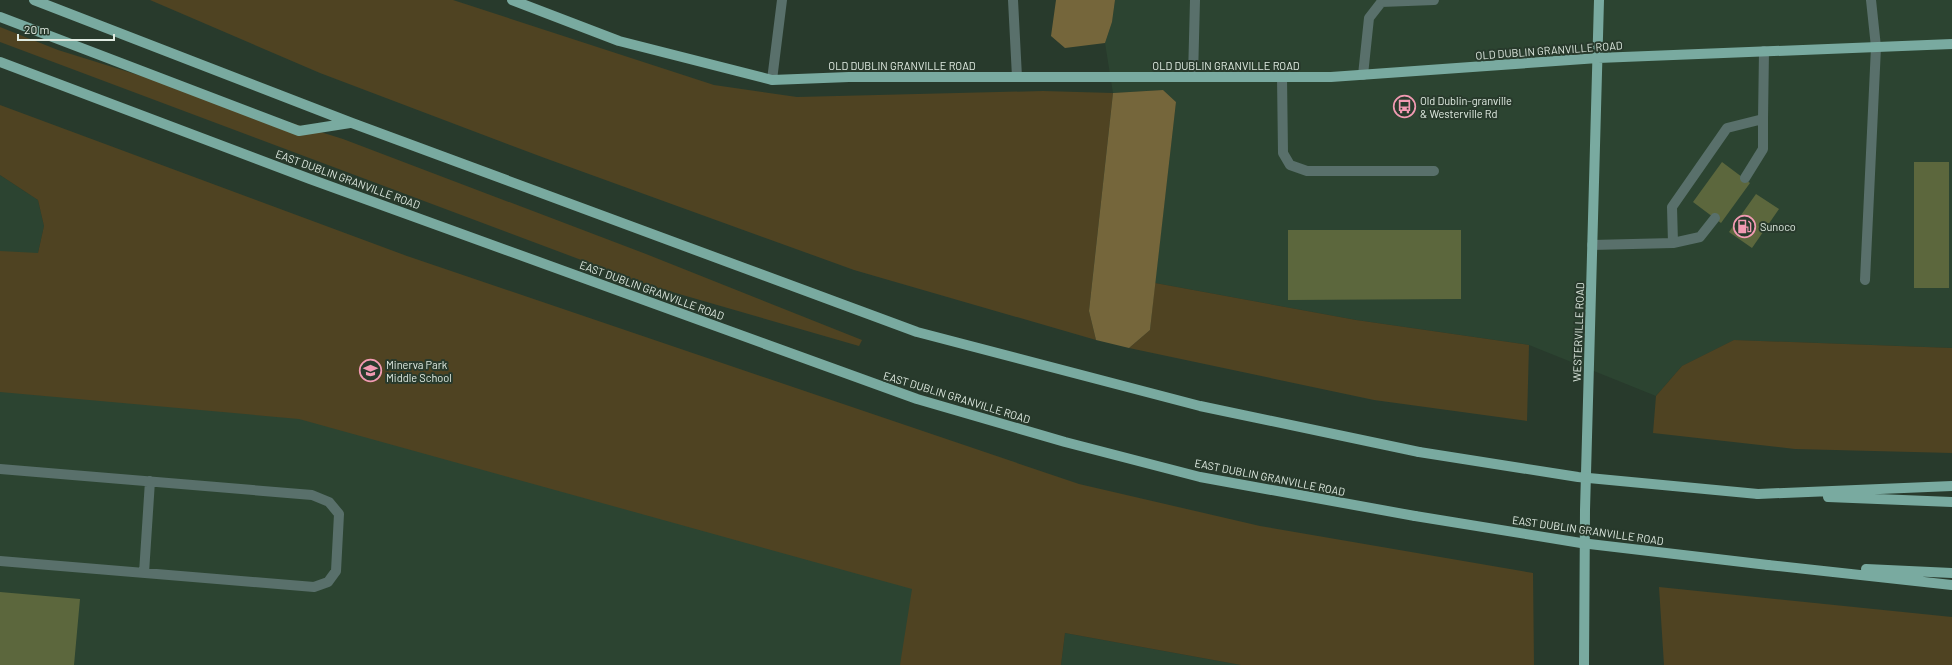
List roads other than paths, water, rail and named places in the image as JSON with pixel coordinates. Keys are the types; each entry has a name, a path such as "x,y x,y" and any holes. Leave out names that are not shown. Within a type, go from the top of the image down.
{"main road":[{"path":"34,0 352,122 917,332 1200,406 1419,452 1578,477 1758,494 1952,502"},
{"name":"OLD DUBLIN GRANVILLE ROAD","path":"512,0 619,41 772,80 849,77 1282,77 1363,75 1598,58 1952,44"},
{"name":"WESTERVILLE ROAD","path":"1584,665 1585,510 1599,0"},
{"path":"0,17 299,131 352,122"},
{"name":"EAST DUBLIN GRANVILLE ROAD","path":"0,62 310,179 917,399 1066,442 1200,477 1415,516 1581,543 1768,565 1952,573"},
{"path":"1758,494 1952,486"},
{"path":"1768,565 1952,585"}],"street":[{"path":"772,80 782,0"},
{"path":"1013,0 1017,77"},
{"path":"1193,77 1195,0"},
{"path":"1363,75 1369,18 1382,1 1434,0"},
{"path":"1865,280 1876,47 1871,0"},
{"path":"1745,178 1763,149 1764,51"},
{"path":"1282,77 1283,152 1290,165 1307,171 1434,171"},
{"path":"1673,243 1672,207 1727,128 1763,119"},
{"path":"1592,245 1673,243 1700,237 1715,218"},
{"path":"0,469 312,495 329,502 339,514 336,571 328,582 314,587 0,561"},
{"path":"144,573 150,481"}],"place":[{"name":"Old Dublin-granville & Westerville Rd","path":"1405,106"},
{"name":"Sunoco","path":"1744,226"},
{"name":"Minerva Park Middle School","path":"371,370"}]}
